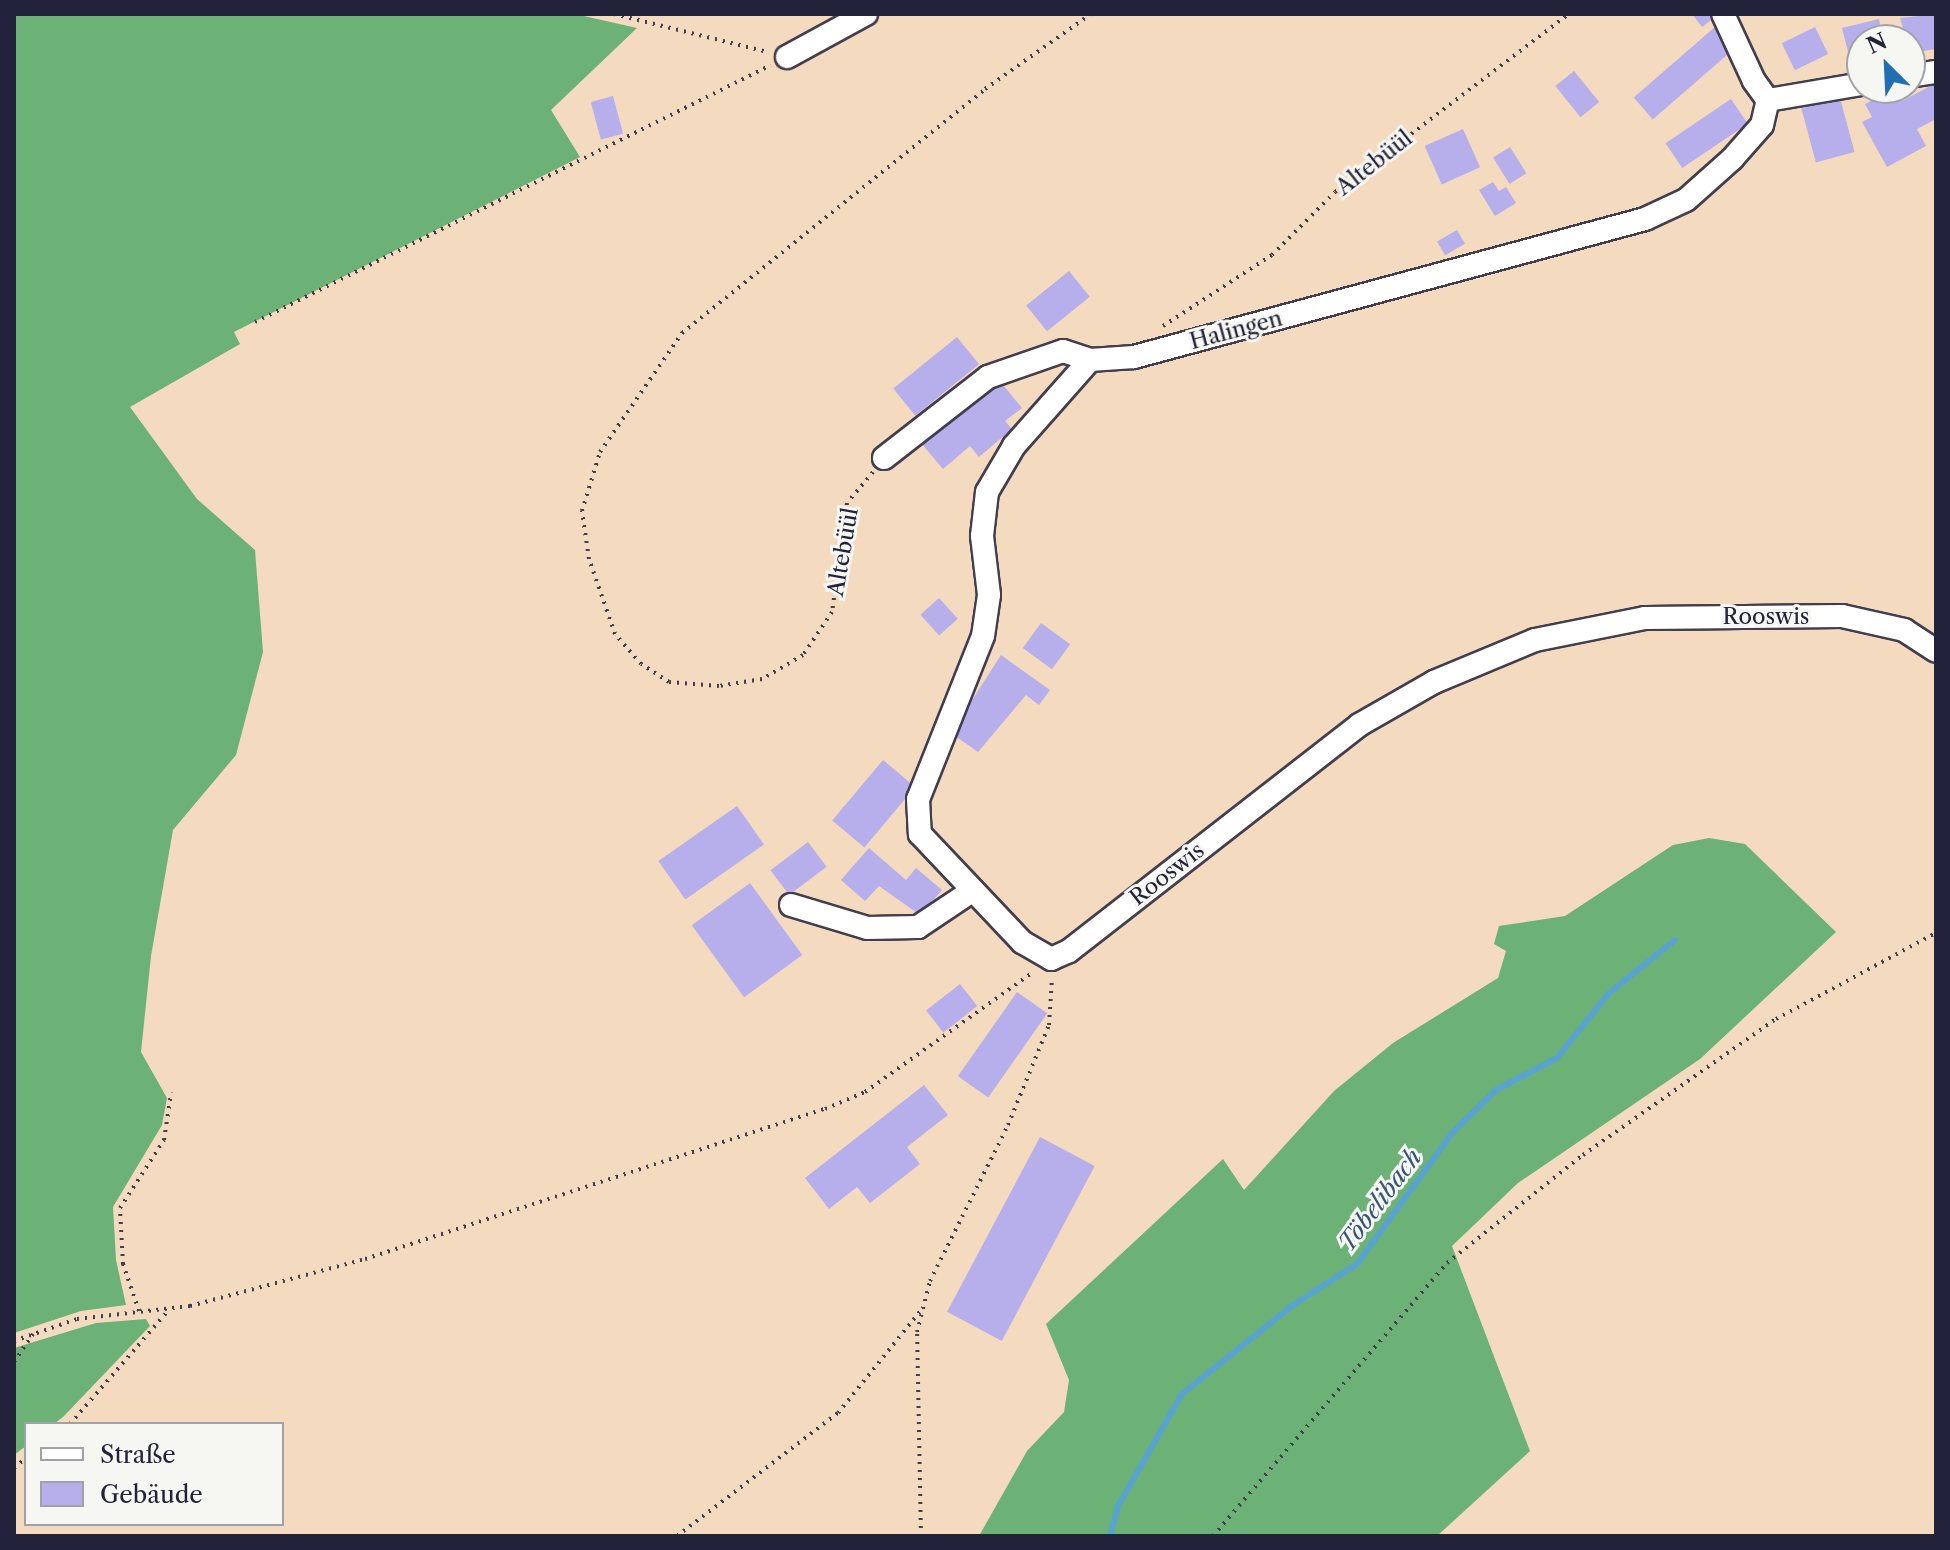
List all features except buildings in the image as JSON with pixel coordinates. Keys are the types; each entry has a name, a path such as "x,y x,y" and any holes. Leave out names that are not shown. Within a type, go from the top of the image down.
{"street":[{"path":"787,57 866,14"},
{"path":"1723,14 1768,100 1846,87"},
{"name":"Halingen","path":"1090,360 1134,357 1645,219 1686,200 1762,125 1768,100"},
{"path":"884,458 988,377 1063,351 1090,360 1014,446 987,492 982,536 989,595 983,636 918,799 920,834 1022,942 1051,959"},
{"name":"Rooswis","path":"1051,959 1069,951 1359,725 1434,682 1535,640 1645,618 1842,616 1904,630 1936,651"},
{"path":"791,905 867,928 918,927 972,891"}],"path":[{"path":"614,14 787,57"},
{"name":"Altebüül","path":"884,458 847,503 832,612 803,655 762,679 719,686 669,682 641,664 615,634 589,559 582,511 600,452 682,333 862,185 1091,14"},
{"name":"Altebüül","path":"1159,329 1186,316 1272,255 1335,192 1569,14"},
{"path":"255,322 787,57"},
{"path":"1213,1536 1447,1263 1583,1155 1776,1019 1936,933"},
{"path":"921,1536 917,1332 930,1281 1008,1125 1049,1025 1051,959"},
{"path":"14,1341 77,1319 170,1310 365,1259 825,1109 865,1092 1051,959"},
{"path":"139,1311 123,1264 120,1208 164,1140 171,1093"},
{"path":"677,1536 838,1413 923,1308"},
{"path":"72,1422 170,1310"},
{"path":"14,1362 33,1334"}],"green space":[{"path":"14,14 575,14 637,28 551,110 580,157 234,332 240,344 130,407 197,499 255,550 263,652 236,755 173,830 151,956 141,1052 167,1098 162,1125 113,1207 116,1260 126,1305 81,1311 14,1333"},
{"path":"1709,838 1745,844 1836,932 1700,1059 1518,1183 1452,1246 1530,1451 1437,1536 979,1536 1027,1451 1064,1412 1069,1380 1046,1324 1223,1159 1244,1190 1334,1091 1393,1043 1498,978 1506,951 1494,944 1499,926 1565,916 1673,845"},
{"path":"146,1319 150,1326 56,1422 24,1422 24,1448 14,1455 14,1348 96,1323"}],"waterway":[{"name":"Töbelibach","path":"1110,1536 1118,1506 1182,1394 1293,1305 1357,1264 1453,1132 1496,1090 1557,1058 1608,994 1675,940"}]}
